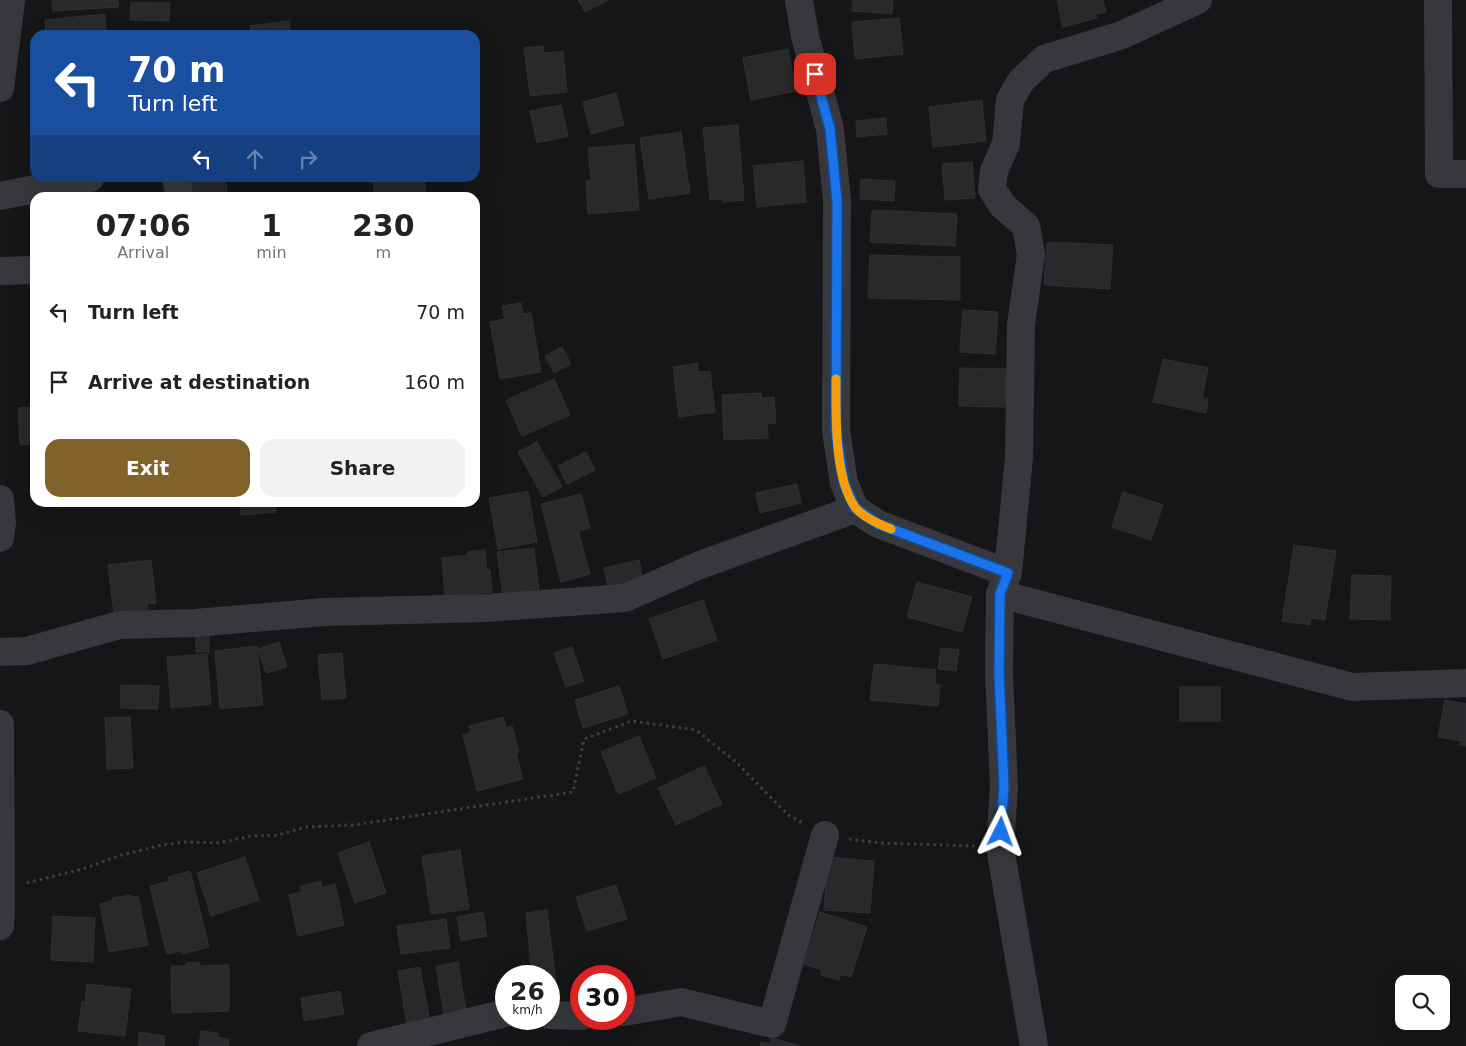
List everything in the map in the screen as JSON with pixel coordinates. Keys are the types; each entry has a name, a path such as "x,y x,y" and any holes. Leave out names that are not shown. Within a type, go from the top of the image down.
{"street":[{"path":"0,88 12,0"},
{"path":"799,0 805,36 830,129 837,201 836,431 844,483 855,508 878,524 1004,583 1352,687 1466,683"},
{"path":"1034,1046 1000,847 1004,786 999,673 1004,583 1019,457 1021,325 1030,254 1026,226 1002,205 992,189 994,171 1006,144 1010,100 1021,81 1044,59 1122,35 1198,0"},
{"path":"1438,0 1439,174 1466,174"},
{"path":"0,196 70,182"},
{"path":"0,271 30,270"},
{"path":"0,499 2,522 0,538"},
{"path":"0,652 27,652 120,625 195,623 324,612 487,608 625,598 700,565 855,508"},
{"path":"0,724 0,926"},
{"path":"635,1010 681,1002 772,1024 825,835"},
{"path":"371,1046 495,1016"}],"path":[{"path":"1,889 86,868 118,856 162,845 186,842 218,844 251,836 278,836 306,828 353,825 573,792 584,739 632,721 696,730 735,761 788,815 825,835 880,843 1000,847"}],"building":[{"path":"52,0 118,0 119,7 53,11"},
{"path":"578,0 609,0 585,12"},
{"path":"853,0 893,0 892,14 852,11"},
{"path":"1057,0 1103,0 1106,12 1096,14 1097,18 1063,27"},
{"path":"131,2 170,3 169,21 130,20"},
{"path":"105,14 106,30 46,30 45,20"},
{"path":"899,18 903,54 855,59 852,22"},
{"path":"289,21 290,30 251,30 250,26"},
{"path":"543,46 544,53 563,51 567,92 530,96 524,48"},
{"path":"788,49 796,91 751,100 743,58"},
{"path":"616,93 624,125 591,134 583,102"},
{"path":"982,100 986,141 933,147 929,107"},
{"path":"561,105 568,136 537,143 530,111"},
{"path":"886,118 887,134 857,137 856,121"},
{"path":"738,125 744,200 723,202 723,199 710,200 703,128"},
{"path":"681,132 690,193 649,199 640,138"},
{"path":"634,144 639,210 588,214 586,181 591,181 588,148"},
{"path":"803,161 806,202 757,207 753,166"},
{"path":"972,162 975,198 945,200 942,164"},
{"path":"861,179 895,181 894,201 860,199"},
{"path":"186,182 226,182 227,192 187,192"},
{"path":"373,182 424,182 425,192 374,192"},
{"path":"872,210 957,214 955,246 870,242"},
{"path":"1047,242 1113,245 1110,289 1044,285"},
{"path":"870,255 960,257 960,300 868,298"},
{"path":"521,303 523,314 531,313 541,372 500,379 490,322 505,319 502,306"},
{"path":"963,310 998,312 995,354 960,352"},
{"path":"562,347 571,364 554,373 545,356"},
{"path":"1163,359 1208,368 1202,398 1208,399 1206,413 1153,402"},
{"path":"698,363 698,372 710,371 715,412 679,417 673,367"},
{"path":"960,368 1006,369 1005,407 959,406"},
{"path":"554,379 570,415 522,436 506,400"},
{"path":"761,393 761,398 774,397 776,423 767,424 768,438 724,440 722,395"},
{"path":"30,407 30,444 20,445 18,408"},
{"path":"537,442 562,487 543,497 518,452"},
{"path":"586,452 595,470 567,484 558,466"},
{"path":"797,484 801,503 760,513 756,493"},
{"path":"528,491 537,542 498,549 489,498"},
{"path":"1123,492 1163,505 1151,540 1112,527"},
{"path":"581,494 590,528 578,531 590,574 561,582 541,504"},
{"path":"240,507 276,507 276,512 241,515"},
{"path":"1294,545 1336,551 1325,620 1311,618 1310,625 1282,621"},
{"path":"534,548 539,591 503,596 497,552"},
{"path":"485,550 487,570 490,570 492,592 445,596 442,558 468,555 468,552"},
{"path":"151,560 156,603 147,604 148,609 114,613 108,565"},
{"path":"639,560 643,580 608,587 604,568"},
{"path":"1352,575 1391,576 1390,620 1350,619"},
{"path":"917,582 972,597 962,632 907,617"},
{"path":"703,600 717,640 663,659 649,619"},
{"path":"209,634 209,652 196,652 196,635"},
{"path":"279,642 287,667 266,673 258,649"},
{"path":"257,646 263,705 220,709 215,651"},
{"path":"572,647 584,681 566,687 554,653"},
{"path":"941,648 959,650 956,671 938,669"},
{"path":"342,653 346,698 322,700 318,655"},
{"path":"207,654 211,704 171,708 167,657"},
{"path":"874,664 936,670 935,685 940,685 938,706 870,700"},
{"path":"121,685 159,686 158,709 121,708"},
{"path":"619,686 628,714 583,728 575,700"},
{"path":"1180,687 1220,687 1220,721 1180,721"},
{"path":"1445,700 1466,704 1466,746 1459,745 1461,741 1438,737"},
{"path":"130,717 133,768 107,769 105,718"},
{"path":"503,717 506,728 512,726 519,752 516,753 523,779 477,791 463,735 471,733 469,726"},
{"path":"639,736 656,778 618,794 601,752"},
{"path":"704,766 722,804 676,825 658,788"},
{"path":"369,842 386,893 355,903 338,853"},
{"path":"460,850 469,909 431,914 422,856"},
{"path":"245,857 259,900 211,916 197,873"},
{"path":"828,857 874,861 870,913 824,910"},
{"path":"190,871 209,947 182,954 180,951 167,954 150,886 169,881 168,877"},
{"path":"321,881 322,888 335,884 344,925 298,936 289,895 302,892 300,886"},
{"path":"616,885 627,919 587,931 576,897"},
{"path":"131,895 132,897 138,896 148,945 109,952 100,904 112,901 112,898"},
{"path":"547,910 554,965 531,965 526,913"},
{"path":"483,912 487,936 461,941 457,917"},
{"path":"820,912 867,927 851,977 841,974 839,980 821,975 822,970 804,964"},
{"path":"53,916 95,918 93,962 51,960"},
{"path":"446,919 450,948 401,954 397,926"},
{"path":"199,962 199,966 229,965 229,1011 172,1013 171,966 186,966 186,963"},
{"path":"458,962 467,1017 445,1020 436,966"},
{"path":"420,967 430,1022 407,1025 398,971"},
{"path":"87,984 131,989 125,1036 78,1031 82,1002 85,1002"},
{"path":"340,991 344,1014 304,1021 301,998"},
{"path":"201,1031 218,1033 217,1037 229,1039 228,1046 199,1046"},
{"path":"139,1032 165,1036 164,1046 138,1046"},
{"path":"772,1038 800,1046 760,1046 761,1042 770,1044"}],"slow traffic":[{"path":"836,379 836,431 844,483 855,508 878,524 891,529"}],"route":[{"path":"815,74 830,129 837,201 836,431 844,483 855,508 878,524 1008,573 1000,594 999,673 1004,786 1001,832"}]}
